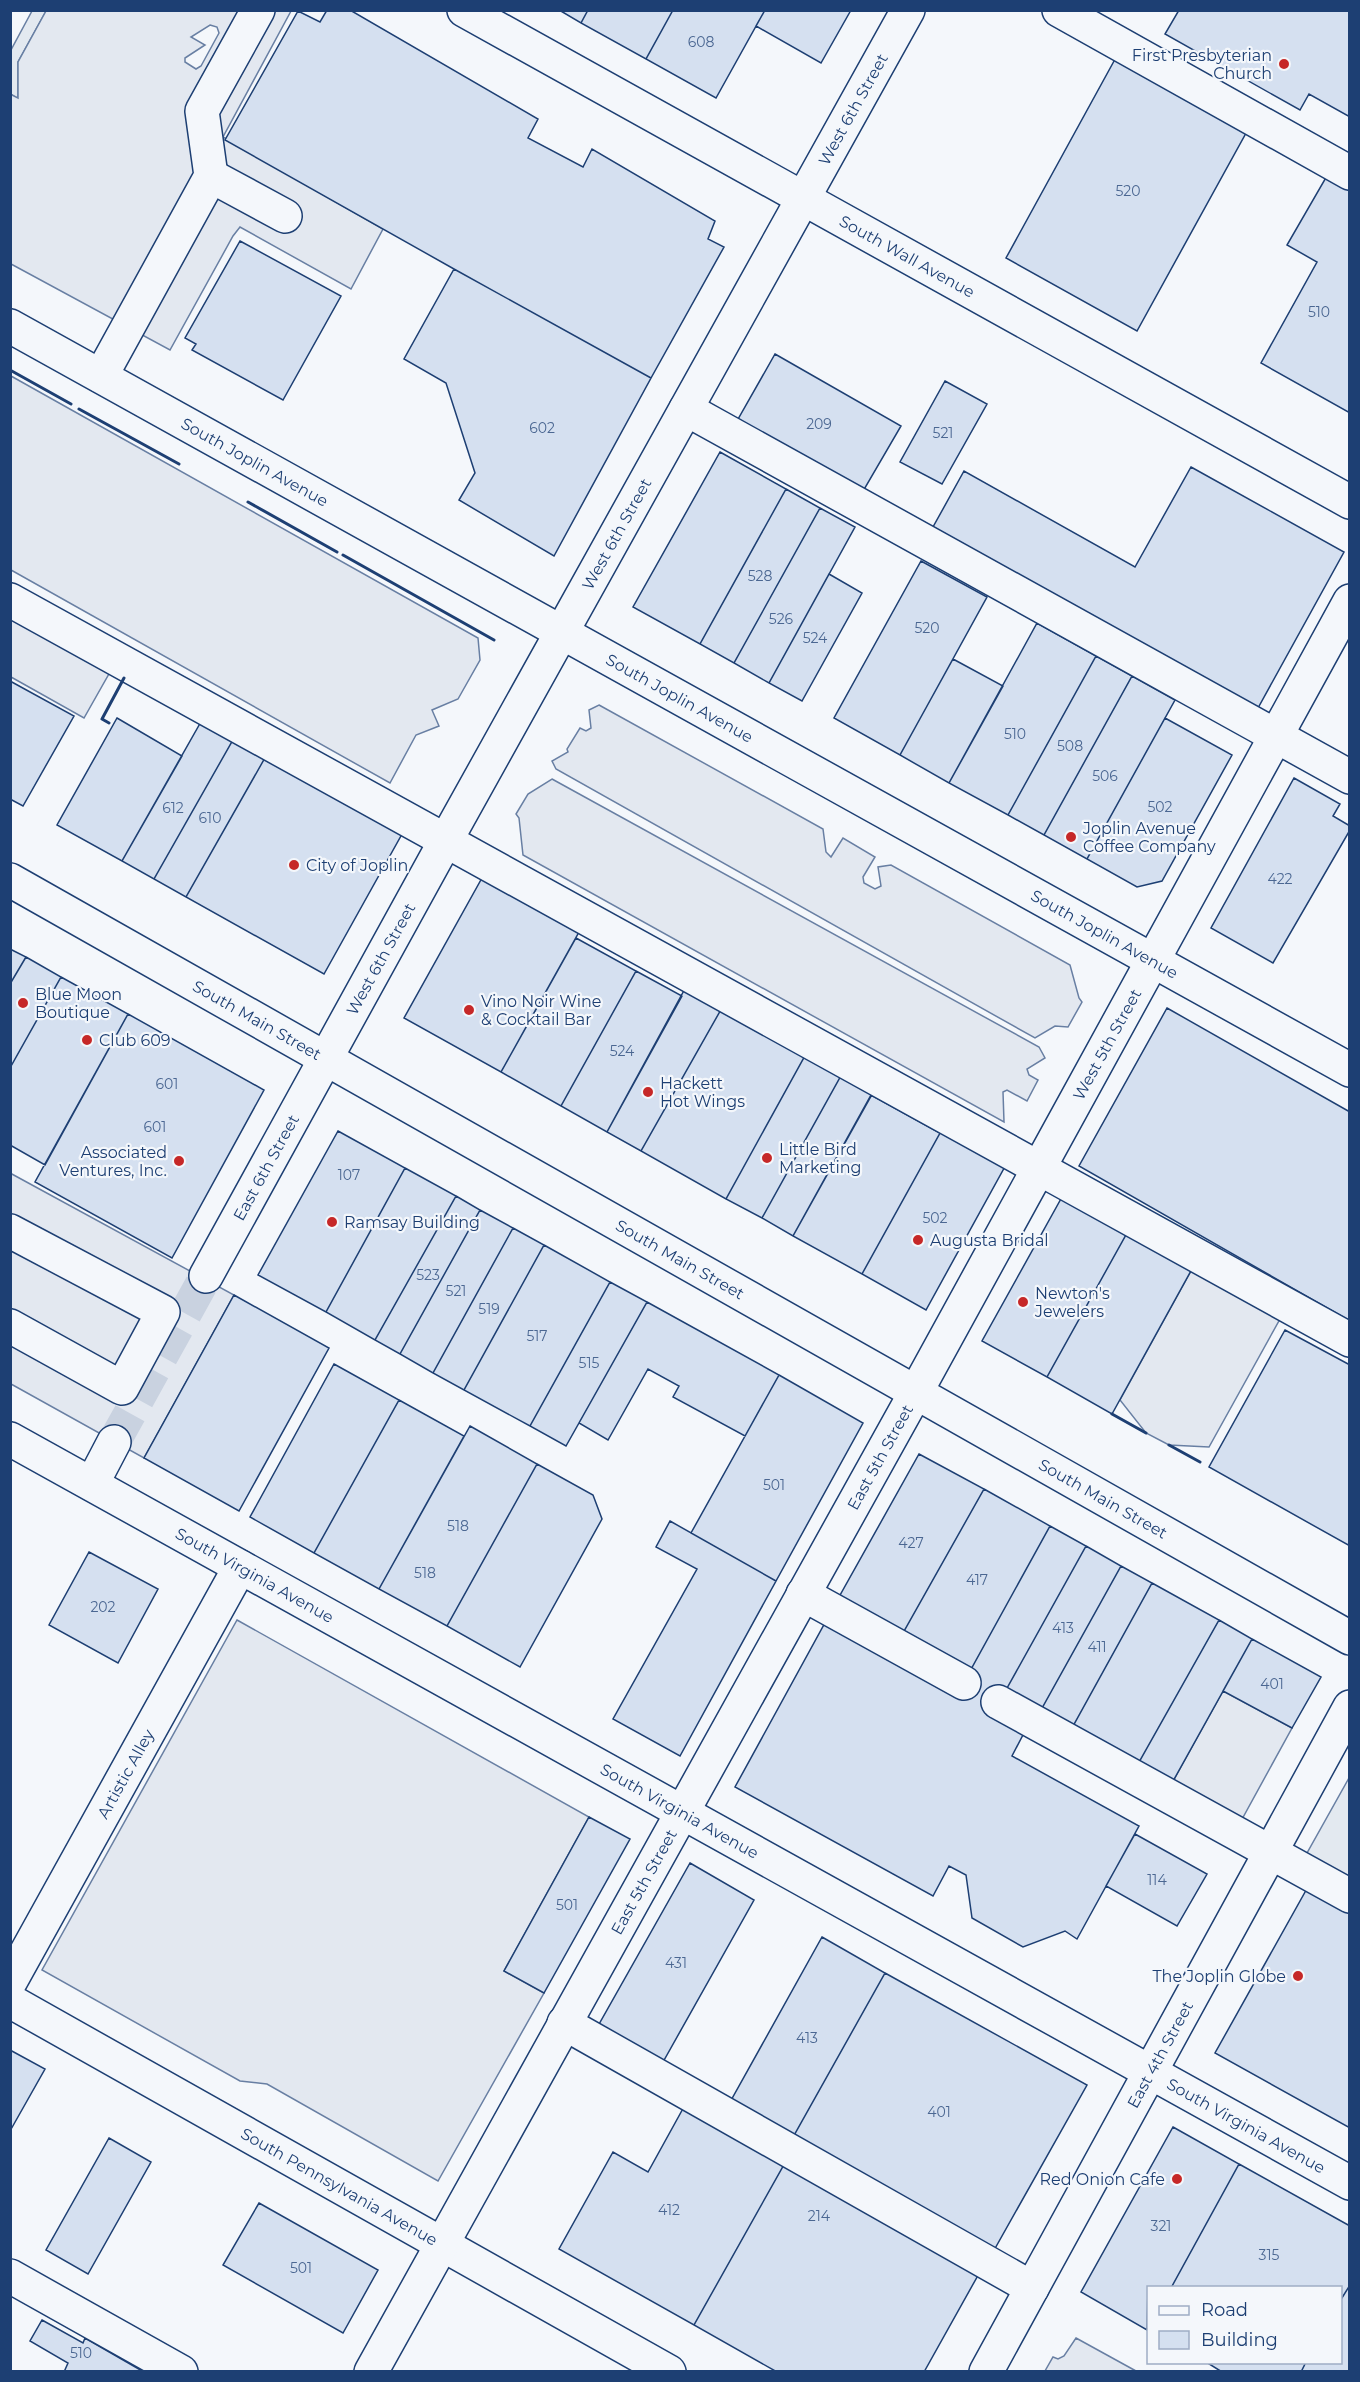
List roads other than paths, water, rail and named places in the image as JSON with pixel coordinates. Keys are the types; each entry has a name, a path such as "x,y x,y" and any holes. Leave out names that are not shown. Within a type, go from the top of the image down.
{"street":[{"path":"101,376 211,176 202,111 258,10"},
{"name":"South Wall Avenue","path":"464,10 1350,502"},
{"name":"West 6th Street","path":"327,1058 908,10"},
{"path":"1059,10 1350,173"},
{"path":"211,176 285,216"},
{"name":"South Joplin Avenue","path":"10,326 1350,1070"},
{"path":"686,409 1350,777"},
{"path":"10,600 1350,1340"},
{"name":"West 5th Street","path":"916,1392 1350,601"},
{"name":"South Main Street","path":"10,880 1350,1638"},
{"name":"East 6th Street","path":"206,1276 327,1058"},
{"path":"10,1231 163,1312 122,1388 10,1326"},
{"name":"East 5th Street","path":"371,2372 916,1392"},
{"name":"South Virginia Avenue","path":"10,1439 1350,2183"},
{"path":"92,1484 114,1442"},
{"name":"Artistic Alley","path":"10,1982 240,1567"},
{"path":"803,1594 964,1683"},
{"path":"998,1702 1350,1896"},
{"name":"East 4th Street","path":"986,2372 1350,1707"},
{"name":"South Pennsylvania Avenue","path":"10,2001 669,2372"},
{"path":"564,2023 1032,2288"},
{"path":"10,2276 181,2372"}],"tunnel":[{"path":"114,1442 206,1276"}],"place":[{"name":"First Presbyterian Church","path":"1284,64"},
{"name":"Joplin Avenue Coffee Company","path":"1071,837"},
{"name":"City of Joplin","path":"294,865"},
{"name":"Blue Moon Boutique","path":"23,1003"},
{"name":"Vino Noir Wine & Cocktail Bar","path":"469,1010"},
{"name":"Club 609","path":"87,1040"},
{"name":"Hackett Hot Wings","path":"648,1092"},
{"name":"Little Bird Marketing","path":"767,1158"},
{"name":"Associated Ventures, Inc.","path":"179,1161"},
{"name":"Ramsay Building","path":"332,1222"},
{"name":"Augusta Bridal","path":"918,1240"},
{"name":"Newton's Jewelers","path":"1023,1302"},
{"name":"The Joplin Globe","path":"1298,1976"},
{"name":"Red Onion Cafe","path":"1177,2179"}]}
